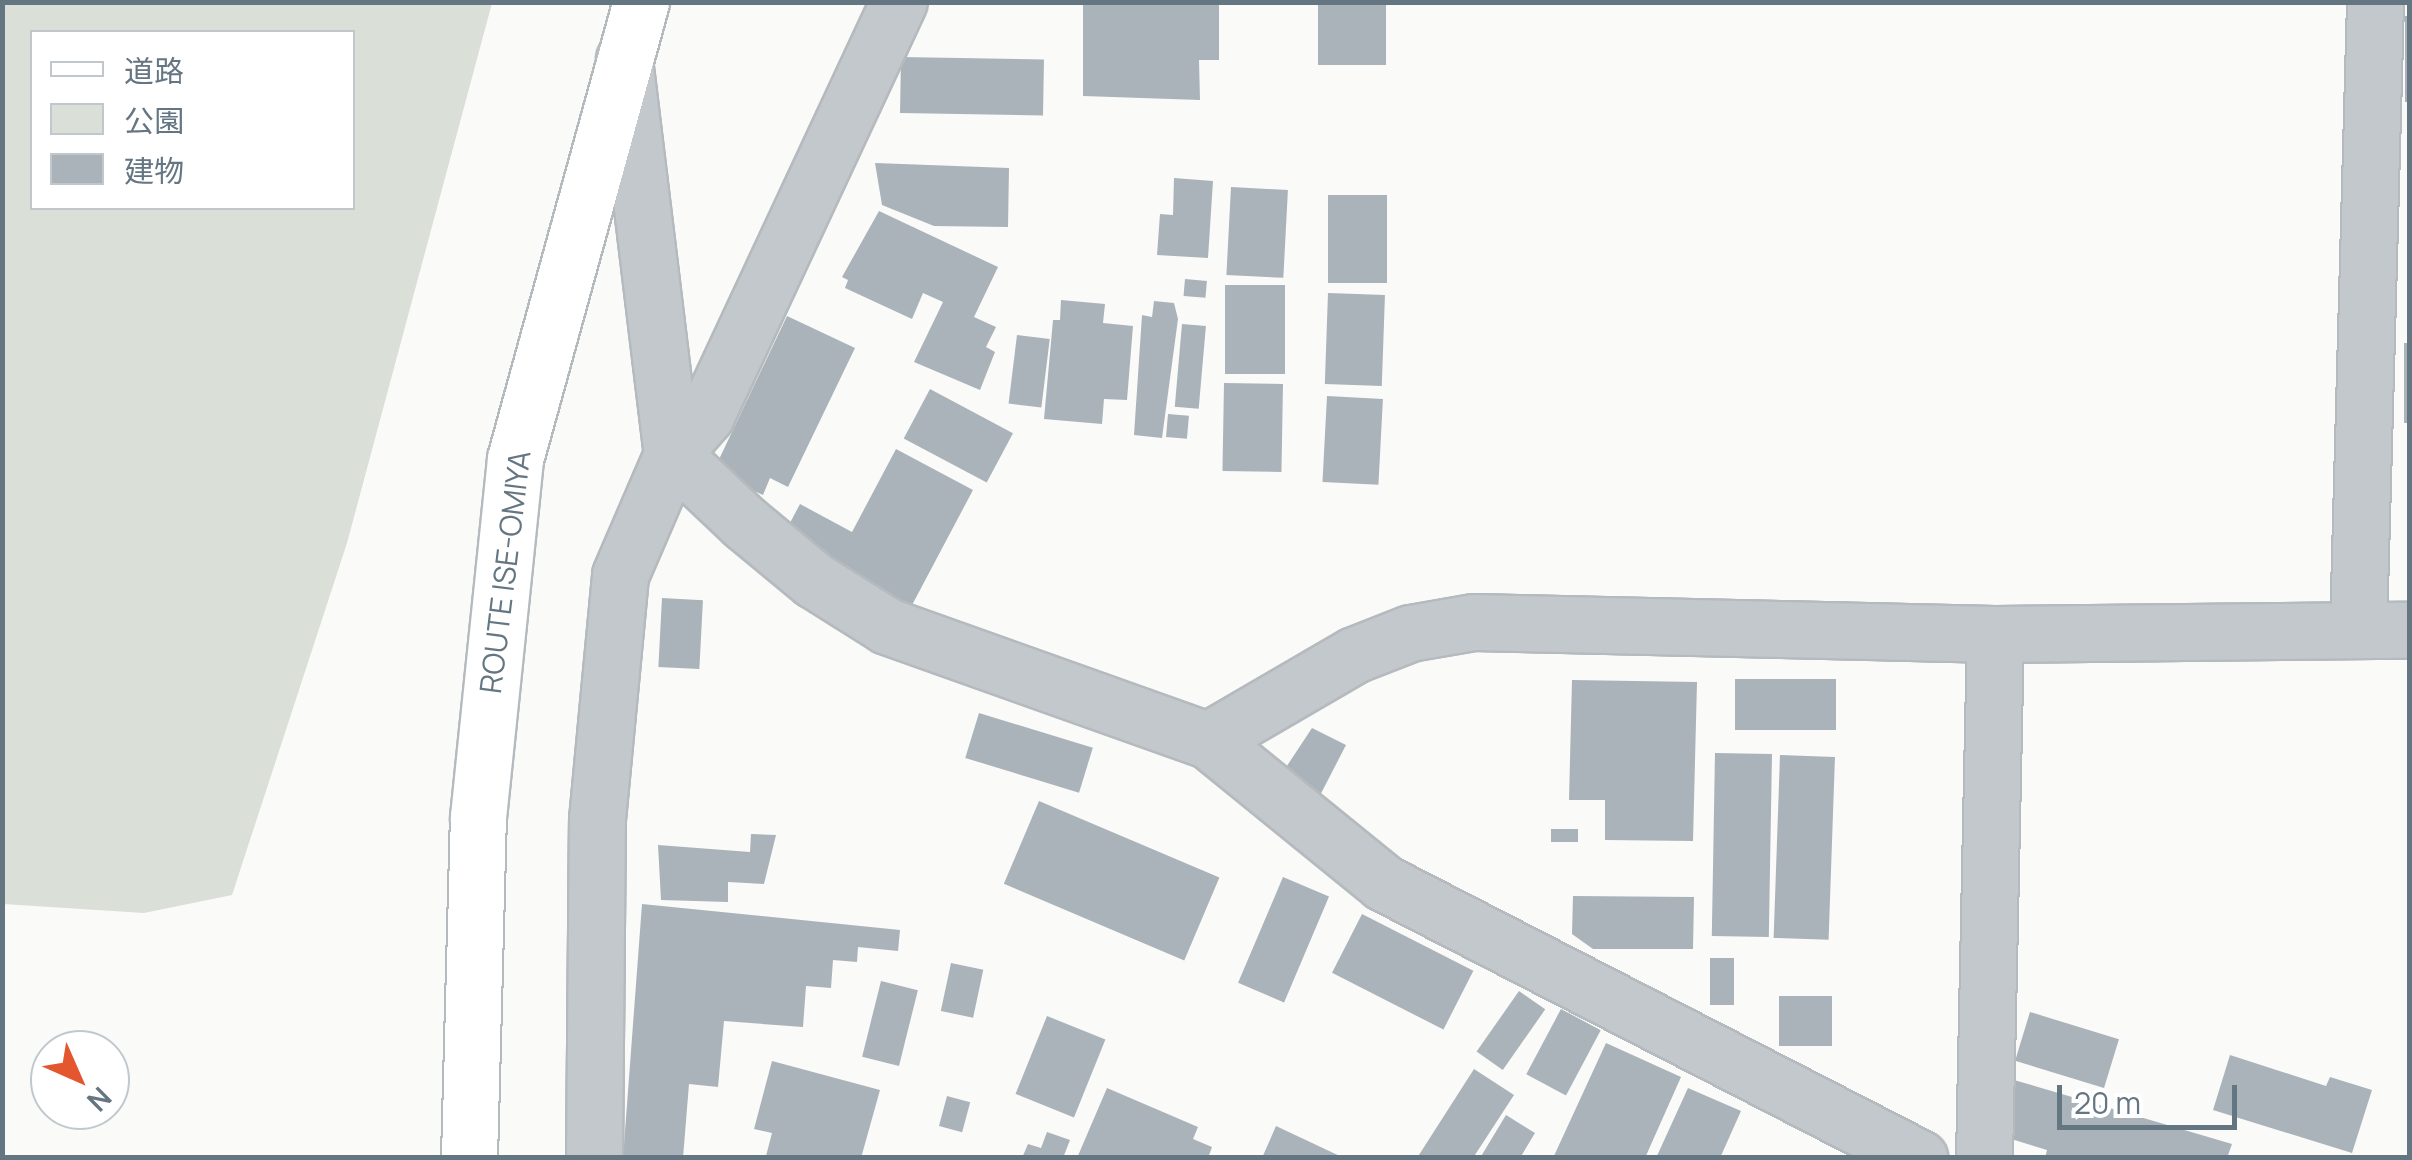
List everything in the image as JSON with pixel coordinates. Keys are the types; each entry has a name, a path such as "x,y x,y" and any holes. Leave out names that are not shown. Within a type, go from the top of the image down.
{"main road":[{"name":"ROUTE ISE-OMIYA","path":"470,1158 478,817 515,459 632,27"}],"street":[{"path":"594,1158 597,819 620,575 672,454 706,416 899,2"},
{"path":"1208,740 1354,655 1410,633 1474,622 1995,634 2384,630 2374,2"},
{"path":"632,27 672,454 814,580 886,626 1208,740 1305,826 1384,883 1920,1158"},
{"path":"1984,1158 1995,634"}],"green space":[{"path":"2,3 492,3 347,543 232,895 144,913 3,904"}],"building":[{"path":"1083,2 1219,2 1219,60 1199,60 1200,100 1083,96"},
{"path":"1318,2 1386,2 1386,65 1318,65"},
{"path":"2405,16 2410,16 2410,102 2405,102"},
{"path":"901,57 1044,59 1043,115 900,113"},
{"path":"875,163 1009,168 1008,227 934,226 882,205"},
{"path":"1174,178 1213,181 1208,258 1157,255 1160,214 1173,215"},
{"path":"1231,187 1288,190 1283,278 1226,275"},
{"path":"1328,195 1387,195 1387,283 1328,283"},
{"path":"879,211 998,267 974,317 996,327 986,347 995,352 980,390 914,362 943,302 923,293 912,319 845,288 848,280 842,277"},
{"path":"1185,279 1207,281 1205,298 1184,296"},
{"path":"1225,285 1285,285 1285,374 1225,374"},
{"path":"1328,293 1385,295 1382,386 1325,384"},
{"path":"1061,300 1105,304 1103,323 1133,326 1127,400 1104,399 1102,424 1044,419 1053,320 1060,320"},
{"path":"1154,301 1174,303 1178,319 1162,438 1134,435 1142,315 1152,317"},
{"path":"787,316 855,348 788,487 770,478 763,495 713,472"},
{"path":"1182,324 1206,326 1199,409 1175,407"},
{"path":"1017,335 1050,339 1041,408 1009,403"},
{"path":"2404,343 2410,343 2410,423 2404,423"},
{"path":"1224,383 1283,384 1281,472 1222,471"},
{"path":"930,389 1013,433 987,483 904,438"},
{"path":"1327,396 1383,399 1378,485 1322,482"},
{"path":"1168,414 1189,416 1187,439 1166,437"},
{"path":"896,449 973,490 911,607 782,538 800,504 852,532"},
{"path":"662,598 703,600 699,669 658,667"},
{"path":"1735,679 1836,679 1836,730 1735,730"},
{"path":"1572,680 1697,682 1693,841 1605,840 1605,800 1569,800"},
{"path":"979,713 1093,748 1079,793 965,758"},
{"path":"1312,728 1346,745 1314,807 1273,787"},
{"path":"1715,753 1772,754 1769,937 1712,936"},
{"path":"1780,755 1835,757 1829,940 1774,938"},
{"path":"1039,801 1219,878 1184,960 1004,884"},
{"path":"1551,829 1578,829 1578,842 1551,842"},
{"path":"751,834 776,835 764,884 728,882 728,902 661,900 658,845 750,852"},
{"path":"1283,877 1329,897 1284,1002 1238,983"},
{"path":"1573,896 1694,897 1693,949 1593,949 1572,934"},
{"path":"642,904 900,930 898,951 858,947 857,962 833,960 831,988 806,986 803,1027 724,1021 718,1087 689,1084 683,1158 623,1158"},
{"path":"1362,914 1473,971 1443,1030 1332,973"},
{"path":"1710,958 1734,958 1734,1005 1710,1005"},
{"path":"951,963 983,970 973,1018 941,1011"},
{"path":"881,981 918,990 899,1066 862,1057"},
{"path":"1519,991 1545,1009 1503,1070 1477,1052"},
{"path":"1779,996 1832,996 1832,1046 1779,1046"},
{"path":"1561,1009 1601,1030 1566,1095 1526,1074"},
{"path":"2030,1012 2119,1039 2104,1088 2015,1061"},
{"path":"1047,1016 1105,1040 1074,1117 1016,1094"},
{"path":"1606,1043 1681,1077 1645,1158 1553,1158"},
{"path":"2230,1055 2326,1086 2330,1077 2372,1090 2352,1153 2213,1110"},
{"path":"772,1061 880,1090 861,1158 766,1156 772,1133 754,1129"},
{"path":"1474,1069 1514,1095 1473,1158 1417,1158"},
{"path":"2014,1080 2232,1144 2227,1158 2045,1158 2047,1150 1998,1135"},
{"path":"1107,1088 1198,1127 1193,1139 1212,1147 1208,1158 1077,1158"},
{"path":"1688,1088 1741,1111 1720,1158 1656,1158"},
{"path":"947,1096 970,1102 962,1132 939,1126"},
{"path":"1506,1115 1535,1133 1520,1158 1480,1158"},
{"path":"1276,1126 1344,1158 1262,1158"},
{"path":"1047,1132 1070,1140 1063,1158 1022,1158 1028,1144 1041,1148"}]}
